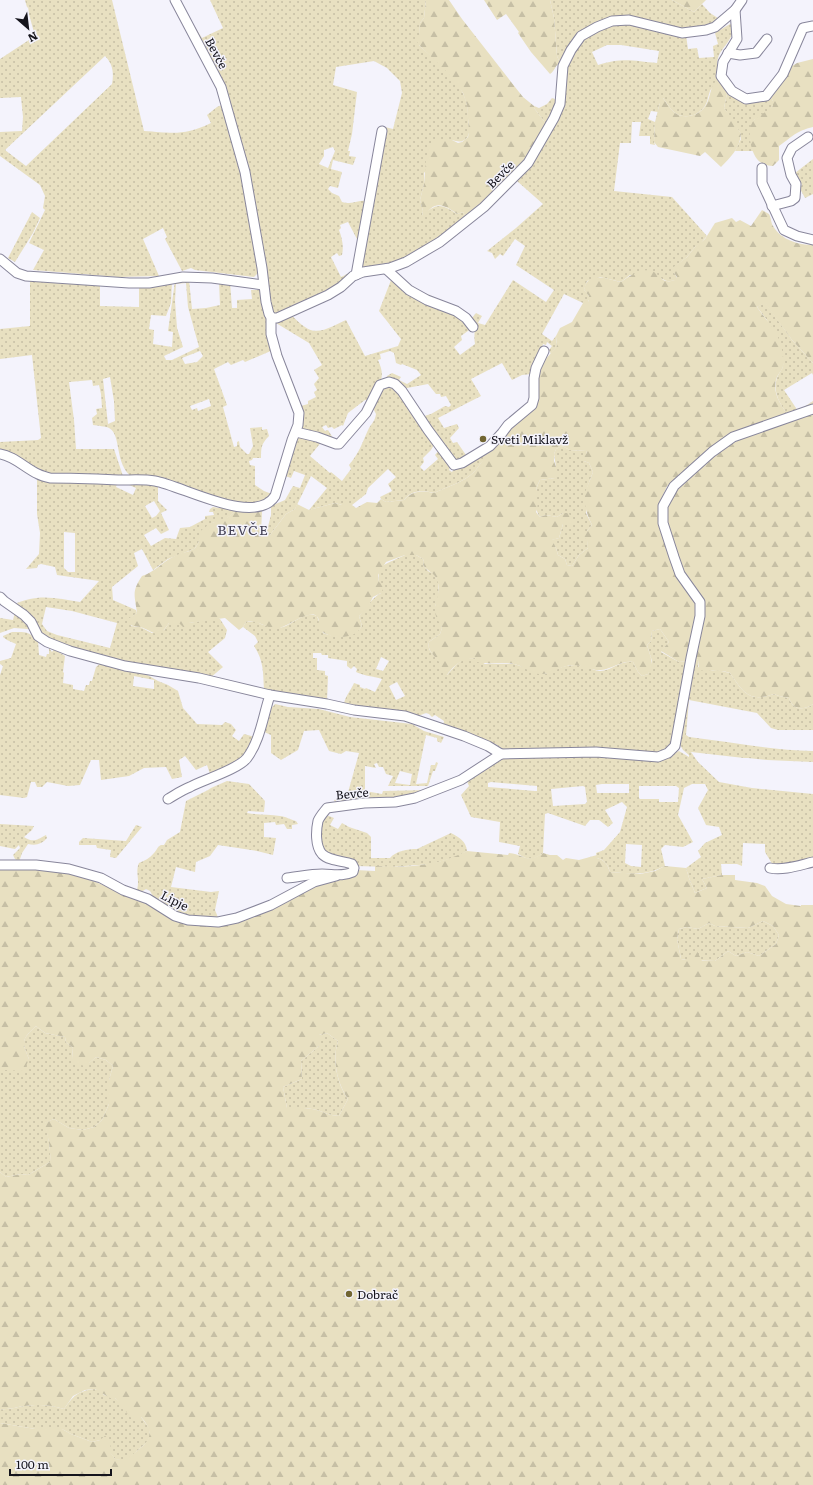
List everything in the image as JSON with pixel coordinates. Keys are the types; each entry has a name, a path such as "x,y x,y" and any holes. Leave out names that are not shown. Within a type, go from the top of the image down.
{"street":[{"name":"Bevče","path":"175,0 221,87 245,172 262,268 263,285 268,314 271,317 277,318 328,295 356,275 406,262 440,242 484,207 528,163 554,118 560,104 563,66 571,50 581,36 612,21 629,20 682,33 706,30 714,27 735,10 742,0"},
{"path":"735,10 737,39 723,62 721,76 732,91 746,99 766,96 783,74 803,28 813,26"},
{"path":"728,53 740,55 756,53 767,39"},
{"path":"356,275 382,131"},
{"path":"772,206 791,201 795,198 796,184 791,175 787,158 792,148 808,136"},
{"path":"762,168 762,182 784,230 797,236 813,240"},
{"path":"0,259 17,273 33,277 129,283 149,283 183,277 212,278 263,285"},
{"path":"386,268 409,290 428,300 456,311 466,318 473,327"},
{"path":"0,454 14,459 40,476 50,478 153,481 181,489 213,501 240,507 261,507 271,502 275,496 283,466 296,432 299,413 277,356 271,334 271,317"},
{"path":"296,432 339,444 366,413 380,385 390,382 395,384 402,391 454,465 462,464 490,446 508,425 532,405 534,398 534,378 536,368 544,351"},
{"path":"0,598 28,618 38,636 47,642 58,647 125,666 199,678 270,695 354,710 405,716 464,736 488,746 501,754 596,752 658,757 668,753 675,746 690,658 700,616 700,602 680,574 674,557 663,523 663,506 674,486 712,452 733,437 813,409"},
{"path":"168,798 223,773 246,760 254,747 270,695"},
{"name":"Bevče","path":"287,878 322,874 336,876 352,872 354,868 352,864 338,861 322,854 318,848 318,820 327,808 364,803 395,802 414,798 461,780 501,754"},
{"path":"770,868 775,869 792,867 813,862"},
{"name":"Lipje","path":"0,865 36,865 69,869 101,878 123,890 148,899 175,916 188,920 218,922 237,918 271,905 314,882 336,876"}],"green space":[{"path":"25,0 112,0 144,131 178,133 202,127 211,123 207,115 217,107 224,104 241,165 258,273 254,277 195,270 191,268 182,271 165,239 167,237 163,228 143,239 159,276 118,277 33,270 44,250 29,243 45,210 43,208 45,196 40,185 0,156 0,132 22,131 23,117 21,97 0,98 0,59 35,36","holes":["105,56 110,62 112,69 112,84 26,166 5,150"]},
{"path":"177,0 180,0 202,38 223,28 210,0 426,0 424,18 420,23 419,45 448,72 460,87 467,105 469,131 465,140 452,140 424,173 424,184 420,200 423,211 422,216 435,207 443,206 457,214 463,212 467,218 446,234 398,263 360,268 385,127 393,129 402,93 400,81 387,68 374,61 336,67 333,85 357,92 352,134 348,151 350,151 349,156 356,157 353,165 333,160 331,169 342,172 338,188 330,186 328,189 332,193 339,196 342,202 350,203 367,201 360,239 358,241 348,222 340,225 341,228 339,230 342,239 343,252 342,255 339,256 337,253 331,257 341,277 351,273 336,288 278,315 272,313 233,118","holes":["333,147 335,151 328,168 319,164 324,156 324,150"]},
{"path":"426,0 449,0 515,87 523,97 534,106 547,125 527,160 467,218 463,212 457,214 448,208 439,205 432,208 425,217 422,216 423,211 420,200 424,184 426,160 432,139 452,140 458,143 462,142 468,137 469,132 467,105 463,93 448,73 419,45 416,40 419,35 420,23 424,18"},
{"path":"484,0 550,0 554,18 557,56 560,63 552,73 550,74 531,52 506,14 497,20"},
{"path":"550,0 672,0 694,12 702,4 710,13 721,20 709,26 680,30 648,27 604,20 560,63 557,56 554,18"},
{"path":"672,0 706,0 694,12"},
{"path":"629,23 686,35 688,49 697,48 699,58 714,57 713,46 718,44 715,33 730,24 734,24 733,33 722,50 717,62 722,80 711,90 706,104 702,109 692,116 679,115 672,110 663,98 659,105 658,112 651,111 648,119 655,122 655,145 650,144 650,136 639,136 641,122 632,122 631,143 620,143 614,191 672,197 707,236 687,257 672,269 677,278 676,280 667,281 657,277 630,275 621,282 600,277 587,281 584,290 589,298 587,303 583,303 564,294 542,334 552,341 556,336 557,346 551,354 549,350 552,346 547,342 546,345 543,344 532,374 522,375 512,380 502,363 471,379 481,396 438,418 444,428 457,424 459,428 450,438 453,443 457,442 468,458 454,461 421,417 431,414 445,406 449,407 451,405 446,396 441,397 440,394 436,394 428,384 402,389 385,381 387,376 392,373 401,377 399,380 407,384 421,375 417,370 396,363 394,353 390,351 380,354 381,359 378,360 381,367 382,377 368,400 365,400 348,413 343,426 342,425 334,429 332,427 328,428 326,425 322,427 325,431 328,430 333,440 301,431 301,406 308,404 308,401 316,397 314,392 317,390 314,384 319,378 314,370 322,365 309,343 276,323 278,320 291,315 305,327 315,331 326,329 346,320 365,356 398,346 401,339 379,311 393,275 418,290 452,305 472,328 461,336 462,340 454,347 460,355 475,344 472,318 476,313 482,316 478,323 485,325 513,280 546,302 554,290 516,265 525,246 515,239 503,256 500,254 495,259 492,253 487,251 543,204 517,181 562,109 565,76 571,56 583,40 591,34 608,26","holes":["607,45 621,45 659,51 657,63 622,60 598,65 592,52"]},
{"path":"813,59 813,127 798,132 779,146 779,160 773,166 764,164 757,159 753,151 750,140 751,125 755,119 773,106 773,101 768,92 792,66 797,63"},
{"path":"716,81 722,81 728,88 724,108 741,134 737,148 728,160 721,167 705,152 700,156 658,147 654,142 655,122 661,98 663,98 675,113 684,116 693,115 705,107"},
{"path":"728,88 746,96 768,92 773,101 773,106 769,111 754,120 750,137 753,151 735,151 741,139 741,134 724,108"},
{"path":"552,98 559,101 547,125 534,106 539,108 547,104"},
{"path":"813,159 813,194 805,198 799,187 802,185 795,173"},
{"path":"762,210 769,214 776,231 785,238 796,243 813,245 813,363 792,340 765,303 757,307 772,327 781,344 783,364 775,383 775,388 778,398 789,417 760,425 691,466 667,486 660,502 660,522 698,606 688,661 679,662 661,651 669,642 660,629 652,631 651,641 647,645 652,663 648,674 642,676 638,672 633,662 621,663 601,670 570,665 546,674 538,674 514,664 482,663 477,662 475,658 459,663 447,675 444,674 439,662 429,648 429,642 440,634 442,628 435,613 439,589 437,580 435,576 423,565 423,559 416,555 405,555 386,562 378,575 379,582 383,585 381,593 373,597 368,607 359,616 362,626 356,633 346,637 336,637 325,634 318,627 318,617 315,615 307,615 280,628 271,628 250,621 246,622 239,630 225,618 189,623 189,627 184,628 179,623 169,623 162,632 156,634 140,627 132,626 128,623 128,619 137,613 135,590 142,576 151,572 172,557 195,548 199,541 199,533 206,526 228,517 236,509 261,508 261,533 270,535 286,514 295,509 297,504 309,510 335,503 352,505 356,508 367,502 377,503 381,499 386,502 404,500 410,495 418,492 434,493 470,476 484,459 483,454 511,424 533,408 539,366 557,346 556,336 560,328 572,322 583,303 589,301 589,296 584,290 586,284 590,280 599,277 621,282 636,272 650,270 665,281 675,280 677,277 671,269 687,257 695,247 705,239 715,223 732,218 736,222 740,220 751,226","holes":["562,446 570,450 586,451 587,453 581,457 584,461 589,463 593,472 585,497 586,511 592,525 587,531 582,531 580,535 587,540 588,548 579,555 572,566 567,565 565,559 558,555 552,540 559,538 563,524 572,524 573,518 568,513 563,513 557,517 546,515 540,517 536,512 536,490 540,480 555,478 558,473 554,461 556,449"]},
{"path":"32,212 40,218 33,233 15,262 8,258"},
{"path":"30,280 53,283 100,285 100,306 139,307 139,286 172,281 171,303 166,316 151,315 149,329 154,330 153,344 172,347 173,332 168,331 175,281 189,280 192,309 220,305 219,282 230,282 232,308 237,308 237,300 252,299 251,290 261,290 273,350 245,362 243,360 231,365 228,362 214,369 227,405 223,407 234,447 237,446 237,442 239,441 240,447 247,454 249,454 253,446 250,428 262,427 262,430 267,429 269,436 264,441 262,446 261,458 253,458 249,461 250,465 255,466 255,485 272,494 265,502 235,505 132,477 126,471 120,458 116,437 113,432 107,427 93,425 92,418 97,414 96,409 102,408 99,385 93,386 92,380 69,382 76,449 114,449 123,476 48,475 0,452 0,442 38,440 41,438 32,355 0,359 0,329 30,326","holes":["186,283 188,307 199,347 172,360 166,360 164,356 183,347 177,328 175,301 176,284","200,351 203,356 197,362 185,364 182,358","110,377 114,401 115,421 108,424 103,379","209,399 211,406 198,411 197,408 192,410 190,406"]},
{"path":"765,302 792,340 813,363 813,375 812,373 784,390 798,411 813,401 813,407 789,417 776,394 777,378 782,369 783,363 767,320 757,307"},
{"path":"384,385 395,386 435,443 431,450 423,458 424,462 420,467 424,471 438,459 435,455 439,450 451,465 449,470 452,472 454,469 483,454 485,459 470,476 434,493 426,491 418,492 410,494 404,500 386,502 380,497 392,491 388,484 396,477 388,469 368,488 366,494 352,505 335,503 309,510 327,488 311,476 295,509 286,514 270,535 266,534 271,515 271,506 285,500 293,486 300,488 305,475 294,471 291,478 282,475 298,435 323,440 310,456 342,481 351,469 349,465 358,452 375,418 376,414 372,406"},
{"path":"813,412 813,704 806,708 799,708 793,705 789,698 774,694 758,697 748,694 739,686 730,673 722,671 699,670 698,660 694,657 702,598 697,590 687,581 667,524 666,504 675,492 724,447 762,430 795,420"},
{"path":"562,446 570,450 586,451 587,453 584,461 589,463 593,472 587,488 586,513 592,525 587,531 588,548 579,555 572,566 567,565 565,559 558,555 551,540 559,538 563,524 563,513 557,517 546,515 540,517 535,504 536,489 540,480 555,478 556,467 554,454 556,449"},
{"path":"37,476 118,481 116,487 133,495 136,488 129,485 129,481 158,485 158,501 167,510 161,513 169,530 161,534 156,528 144,535 151,546 165,538 176,539 180,528 190,527 205,519 205,516 214,515 213,512 209,512 213,507 219,508 220,506 236,509 232,515 226,519 212,523 200,538 194,549 168,559 153,570 142,549 134,553 138,566 112,587 113,600 136,610 137,613 129,619 131,626 140,627 152,633 164,630 169,623 189,623 217,618 220,619 227,630 225,638 208,652 223,667 210,678 127,666 48,639 13,605 22,601 38,598 55,598 80,602 99,581 57,575 55,567 41,564 38,565 37,568 26,569 39,554 40,533 37,514","holes":["154,501 160,511 152,518 145,506","64,532 75,533 75,572 68,572 64,568","46,607 72,611 117,623 110,648 57,635 47,631 42,624"]},
{"path":"405,555 416,555 423,559 423,565 428,571 434,574 438,581 439,596 435,606 442,628 440,634 429,642 429,648 447,675 464,659 475,658 485,664 514,664 545,674 559,668 579,665 604,671 620,664 633,662 638,672 642,676 648,674 652,661 647,645 651,641 652,631 660,629 669,642 661,652 679,662 688,661 672,744 662,753 505,751 497,745 443,726 444,721 435,715 432,717 426,713 418,716 402,711 401,713 376,708 359,708 344,705 346,697 354,683 360,685 360,687 375,692 382,679 356,672 357,669 354,666 351,669 347,666 347,661 328,658 328,655 322,655 321,653 313,653 313,658 317,658 317,670 325,671 325,675 328,676 327,701 264,690 260,657 254,646 258,642 255,636 243,627 246,622 256,621 263,625 277,628 287,625 307,615 312,615 317,616 323,633 333,636 344,636 354,633 362,626 359,616 372,600 381,593 379,576 382,567","holes":["381,657 389,661 383,671 376,669","397,682 405,696 396,700 389,686"]},
{"path":"15,612 31,627 28,629 14,628 0,633 0,618 13,620"},
{"path":"12,632 26,633 38,640 39,655 46,657 47,654 49,654 49,648 52,652 54,649 65,656 63,683 73,685 73,689 84,691 86,685 89,685 90,681 92,681 96,667 101,663 144,673 178,691 183,708 197,724 222,725 225,722 231,724 236,730 232,736 239,741 244,734 255,737 240,759 210,774 207,765 196,770 185,756 179,760 182,777 172,779 166,767 144,768 129,776 101,780 99,760 91,760 80,785 68,786 47,782 42,787 37,787 35,782 31,782 27,797 24,798 0,795 0,675 3,666 0,664 0,661 11,658 16,644 7,640 3,636","holes":["134,676 154,680 154,689 133,686"]},
{"path":"694,657 698,660 698,667 730,673 743,690 753,696 758,697 774,694 789,698 793,705 799,708 806,708 813,704 813,730 778,730 771,728 757,713 689,700 686,735 689,737 766,747 813,751 813,762 767,760 691,752 698,762 719,782 752,788 813,794 813,860 774,867 765,852 765,844 743,843 742,866 737,864 721,864 722,875 702,879 707,888 695,893 686,868 701,857 698,851 705,843 722,835 719,827 706,825 698,808 708,790 705,784 692,784 684,788 678,815 693,842 683,847 665,845 661,849 665,866 638,874 610,872 606,863 597,858 596,853 604,850 620,832 627,807 622,802 605,810 613,823 608,827 599,820 590,820 585,826 548,813 545,814 543,853 528,859 518,854 520,846 499,842 500,822 471,817 461,795 469,786 466,779 506,755 666,757 679,751 689,757 679,743","holes":["488,783 537,786 537,791 488,787","629,784 629,793 597,793 596,785","639,786 676,786 679,788 678,802 659,802 659,799 639,798","585,787 587,802 585,804 553,806 551,789","626,844 642,845 641,867 631,866 625,863"]},
{"path":"275,704 288,707 319,709 350,717 412,724 424,731 444,737 441,743 437,741 437,738 426,735 416,784 427,783 431,765 435,765 436,762 438,763 435,771 433,771 428,786 388,786 393,776 386,774 383,767 379,767 377,763 374,764 376,768 365,766 365,791 382,794 383,791 428,790 400,799 337,803 334,800 347,796 359,753 346,751 341,754 329,751 319,730 304,731 298,750 281,760 271,753 271,735 262,731 269,711","holes":["400,771 412,774 410,785 395,783"]},
{"path":"227,781 249,784 265,801 264,812 248,811 247,813 282,816 296,821 298,824 292,825 292,829 287,829 284,824 276,825 275,822 264,823 264,837 276,838 273,855 218,845 210,856 196,862 195,872 176,867 171,887 211,892 219,891 215,910 219,920 185,917 154,898 150,891 146,889 141,892 137,890 138,866 139,863 151,856 161,845 164,845 167,840 180,832 186,801"},
{"path":"324,814 334,818 330,825 338,829 342,823 367,833 371,837 371,858 390,858 399,852 417,849 451,833 464,842 467,851 456,857 432,864 391,867 356,866 327,856 318,840"},
{"path":"0,824 34,826 32,830 24,837 30,840 35,840 46,835 47,838 39,844 28,844 22,853 19,862 13,855 20,848 19,845 15,849 0,846"},
{"path":"136,825 142,827 116,858 110,857 111,850 97,848 96,845 79,845 79,842 83,838 126,841"},
{"path":"467,851 508,855 509,853 526,858 533,858 543,853 557,855 563,860 566,858 579,860 597,855 597,858 606,863 610,872 640,874 655,871 665,866 686,868 695,893 707,888 702,879 722,875 735,875 735,880 757,883 765,886 772,896 786,904 801,906 813,905 813,1485 0,1485 0,1423 35,1429 62,1429 92,1442 100,1440 105,1436 111,1441 110,1452 115,1459 126,1460 147,1442 149,1431 147,1425 141,1417 137,1421 132,1419 115,1398 110,1398 95,1389 85,1390 73,1396 64,1409 40,1405 0,1409 0,1172 6,1177 21,1174 28,1175 50,1162 49,1142 44,1123 54,1119 69,1128 83,1130 94,1127 102,1120 109,1104 109,1080 113,1066 106,1060 96,1057 86,1066 75,1064 72,1058 73,1048 66,1042 65,1037 45,1033 36,1026 28,1034 24,1041 29,1059 24,1071 5,1070 3,1067 0,1067 0,868 46,869 81,876 147,903 210,925 356,870 375,871 375,866 399,867 422,865 456,856","holes":["763,921 773,926 779,935 776,944 759,956 747,952 736,956 728,951 715,961 702,961 697,951 691,954 686,960 681,959 677,939 679,929 687,927 698,929 709,923 715,926 748,928","327,1033 338,1041 335,1056 338,1079 348,1099 339,1116 312,1109 287,1108 283,1087 302,1079 301,1061 319,1046 319,1035"]},
{"path":"763,921 773,926 779,935 776,944 759,956 747,952 736,956 728,951 715,961 681,959 677,939 679,929 687,927 698,929 709,923 715,926 748,928"},
{"path":"36,1026 45,1033 65,1037 66,1042 73,1048 72,1058 89,1063 96,1057 106,1060 113,1066 109,1080 109,1104 102,1120 94,1127 83,1130 69,1128 54,1119 45,1123 50,1147 50,1162 28,1175 21,1174 6,1177 0,1172 0,1067 29,1059 24,1041 28,1034"},
{"path":"327,1033 338,1041 335,1056 338,1079 348,1099 339,1116 312,1109 287,1108 283,1087 302,1079 301,1061 319,1046 319,1035"},
{"path":"94,1389 101,1391 104,1395 115,1398 141,1417 149,1428 150,1436 147,1442 126,1461 115,1459 100,1440 92,1442 62,1429 35,1429 0,1423 0,1409 40,1405 64,1409 76,1395 84,1391"}],"place":[{"name":"Sveti Miklavž","path":"483,439"},
{"name":"Dobrač","path":"349,1294"}],"district":[{"name":"BEVČE","path":"243,529"}]}
